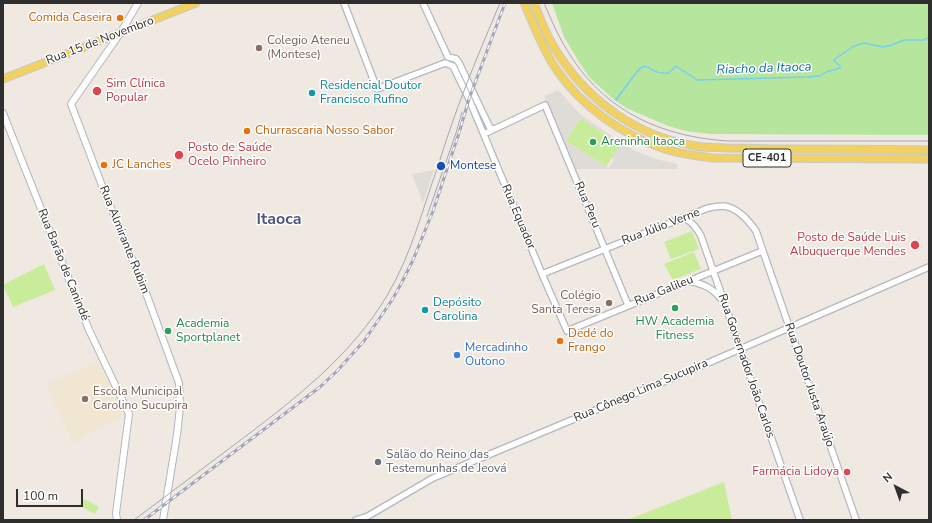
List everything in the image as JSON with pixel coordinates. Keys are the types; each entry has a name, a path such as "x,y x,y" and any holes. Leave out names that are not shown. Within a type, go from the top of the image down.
{"main road":[{"path":"120,32 138,3"},
{"name":"Rua 15 de Novembro","path":"3,79 196,3"},
{"name":"CE-401","path":"524,3 544,48 556,69 570,86 590,107 612,123 626,132 651,144 680,152 713,158 929,159"},
{"name":"CE-401","path":"534,3 542,24 559,55 581,84 605,107 616,115 652,134 698,147 929,150"},
{"name":"Rua Almirante Rubim","path":"120,32 71,104 177,376 181,394 177,435 162,518"},
{"name":"Rua Barão de Canindé","path":"3,113 89,330 129,414 116,513 117,520"}],"street":[{"path":"344,3 377,89 445,62 448,56"},
{"path":"423,3 448,56 456,59 459,63 490,128 494,129"},
{"name":"Rua Equador","path":"445,62 452,66 469,99 567,331"},
{"name":"Rua Peru","path":"494,129 545,105 628,305"},
{"path":"484,134 494,129"},
{"name":"Rua Júlio Verne","path":"542,274 708,208 724,206 735,209 748,221 756,231 762,251"},
{"name":"Rua Governador João Carlos","path":"685,218 692,222 697,228 800,520"},
{"name":"Rua Galileu","path":"567,331 762,251"},
{"name":"Rua Doutor Justa Araújo","path":"762,251 856,520"},
{"name":"Rua Cônego Lima Sucupira","path":"356,520 368,516 433,478 740,349 929,267"},
{"path":"689,281 701,283 712,288 724,303"}],"shaded area":[{"path":"558,90 581,115 633,150 656,159 677,164 677,169 574,169 544,96","holes":["580,118 621,144 612,158 614,160 609,168 566,141"]},
{"name":"Posto de Saúde Ocelo Pinheiro","path":"183,146 188,159 176,164 171,151"},
{"path":"434,170 423,203 412,174"},
{"name":"Posto de Saúde Luis Albuquerque Mendes","path":"920,237 924,248 910,253 906,242"},
{"name":"Escola Municipal Carolino Sucupira","path":"98,361 124,414 74,443 46,385"}],"green space":[{"path":"552,3 928,3 929,135 710,134 686,131 668,126 626,108 612,98 590,78 564,37"},
{"name":"Areninha Itaoca","path":"580,118 621,144 606,167 566,141"},
{"path":"692,231 699,249 671,259 664,242"},
{"path":"694,252 701,269 673,280 664,264"},
{"path":"44,264 55,290 13,307 3,285"},
{"path":"724,482 732,520 627,520"},
{"path":"84,499 99,507 95,514 80,506"}],"waterway":[{"name":"Riacho da Itaoca","path":"616,100 633,77 643,67 648,67 658,72 669,73 676,66 697,80 820,76 826,72 840,68 840,66 834,61 835,59 854,46 864,43 883,47 904,40 924,40 929,37"}],"tram line":[{"path":"134,520 298,395 338,358 373,317 388,294 404,263 447,137 473,67 500,3"},
{"path":"544,3 564,44 586,77 603,94 620,107 640,119 660,127 704,139 728,141 929,141"},
{"path":"427,216 462,112"}],"railway":[{"path":"144,520 320,387 337,371 364,341 392,300 413,260 433,211 469,99 505,3"}],"place":[{"name":"Comida Caseira","path":"120,18"},
{"name":"Colegio Ateneu (Montese)","path":"259,48"},
{"name":"Sim Clínica Popular","path":"97,91"},
{"name":"Residencial Doutor Francisco Rufino","path":"312,93"},
{"name":"Churrascaria Nosso Sabor","path":"247,131"},
{"name":"Areninha Itaoca","path":"593,142"},
{"name":"Posto de Saúde Ocelo Pinheiro","path":"179,155"},
{"name":"JC Lanches","path":"104,165"},
{"name":"Montese","path":"441,166"},
{"name":"Posto de Saúde Luis Albuquerque Mendes","path":"915,245"},
{"name":"Colégio Santa Teresa","path":"609,303"},
{"name":"HW Academia Fitness","path":"675,308"},
{"name":"Depósito Carolina","path":"425,310"},
{"name":"Academia Sportplanet","path":"168,331"},
{"name":"Dedé do Frango","path":"560,341"},
{"name":"Mercadinho Outono","path":"457,355"},
{"name":"Escola Municipal Carolino Sucupira","path":"85,399"},
{"name":"Salão do Reino das Testemunhas de Jeová","path":"378,462"},
{"name":"Farmácia Lidoya","path":"847,472"}],"district":[{"name":"Itaoca","path":"279,220"}]}
